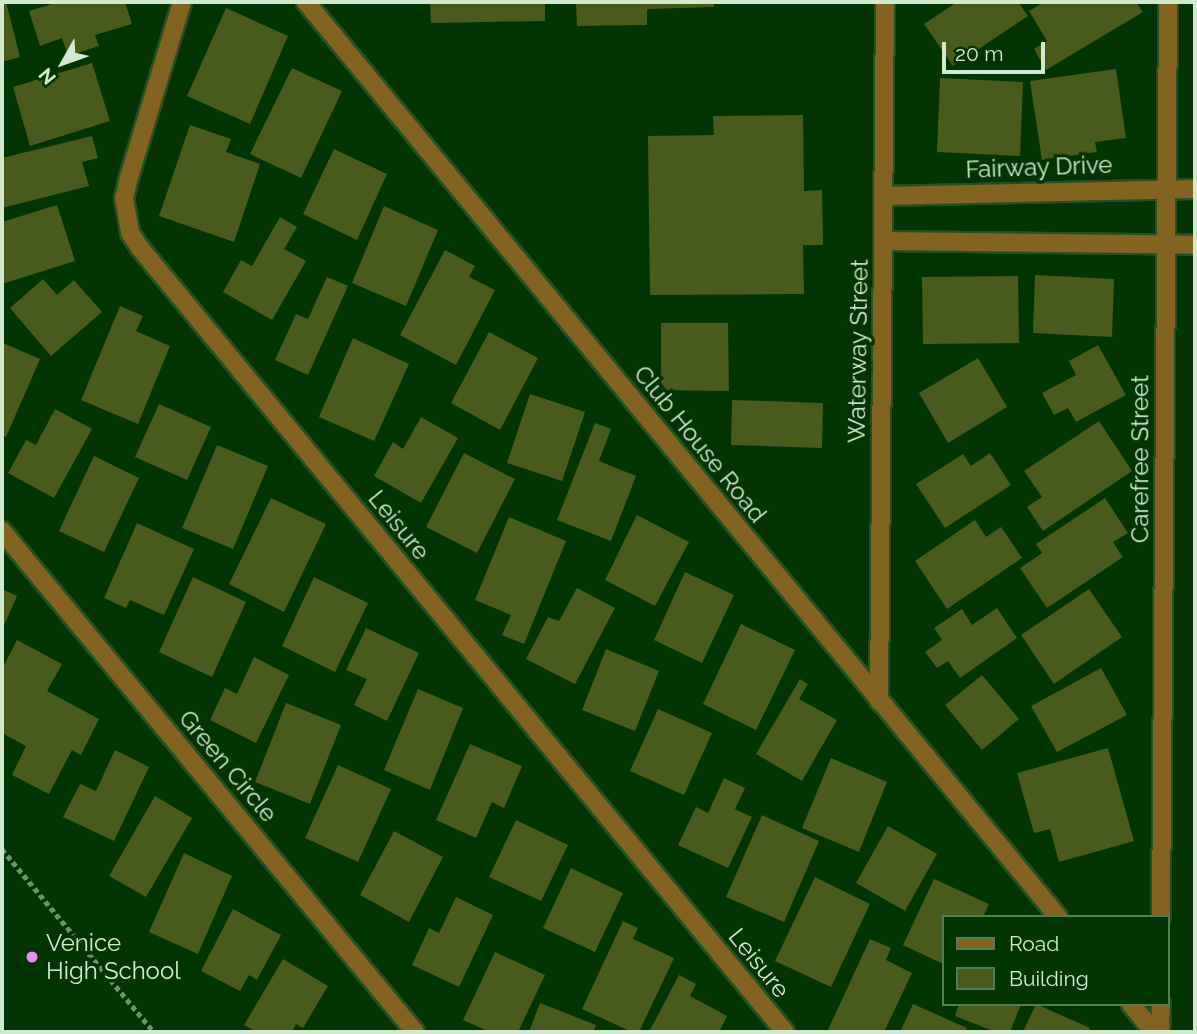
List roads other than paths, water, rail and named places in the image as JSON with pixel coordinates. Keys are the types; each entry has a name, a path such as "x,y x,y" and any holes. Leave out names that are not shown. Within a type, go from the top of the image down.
{"street":[{"name":"Leisure","path":"182,2 124,198 130,233 785,1032"},
{"name":"Club House Road","path":"306,2 1056,915"},
{"name":"Waterway Street","path":"879,701 885,2"},
{"name":"Carefree Street","path":"1161,915 1168,2"},
{"name":"Fairway Drive","path":"884,196 1195,189"},
{"path":"884,241 1195,245"},
{"name":"Green Circle","path":"2,531 415,1032"},
{"path":"1133,1006 1154,1032"},
{"path":"1160,1032 1161,1006"}],"place":[{"name":"Venice High School","path":"32,957"}]}
